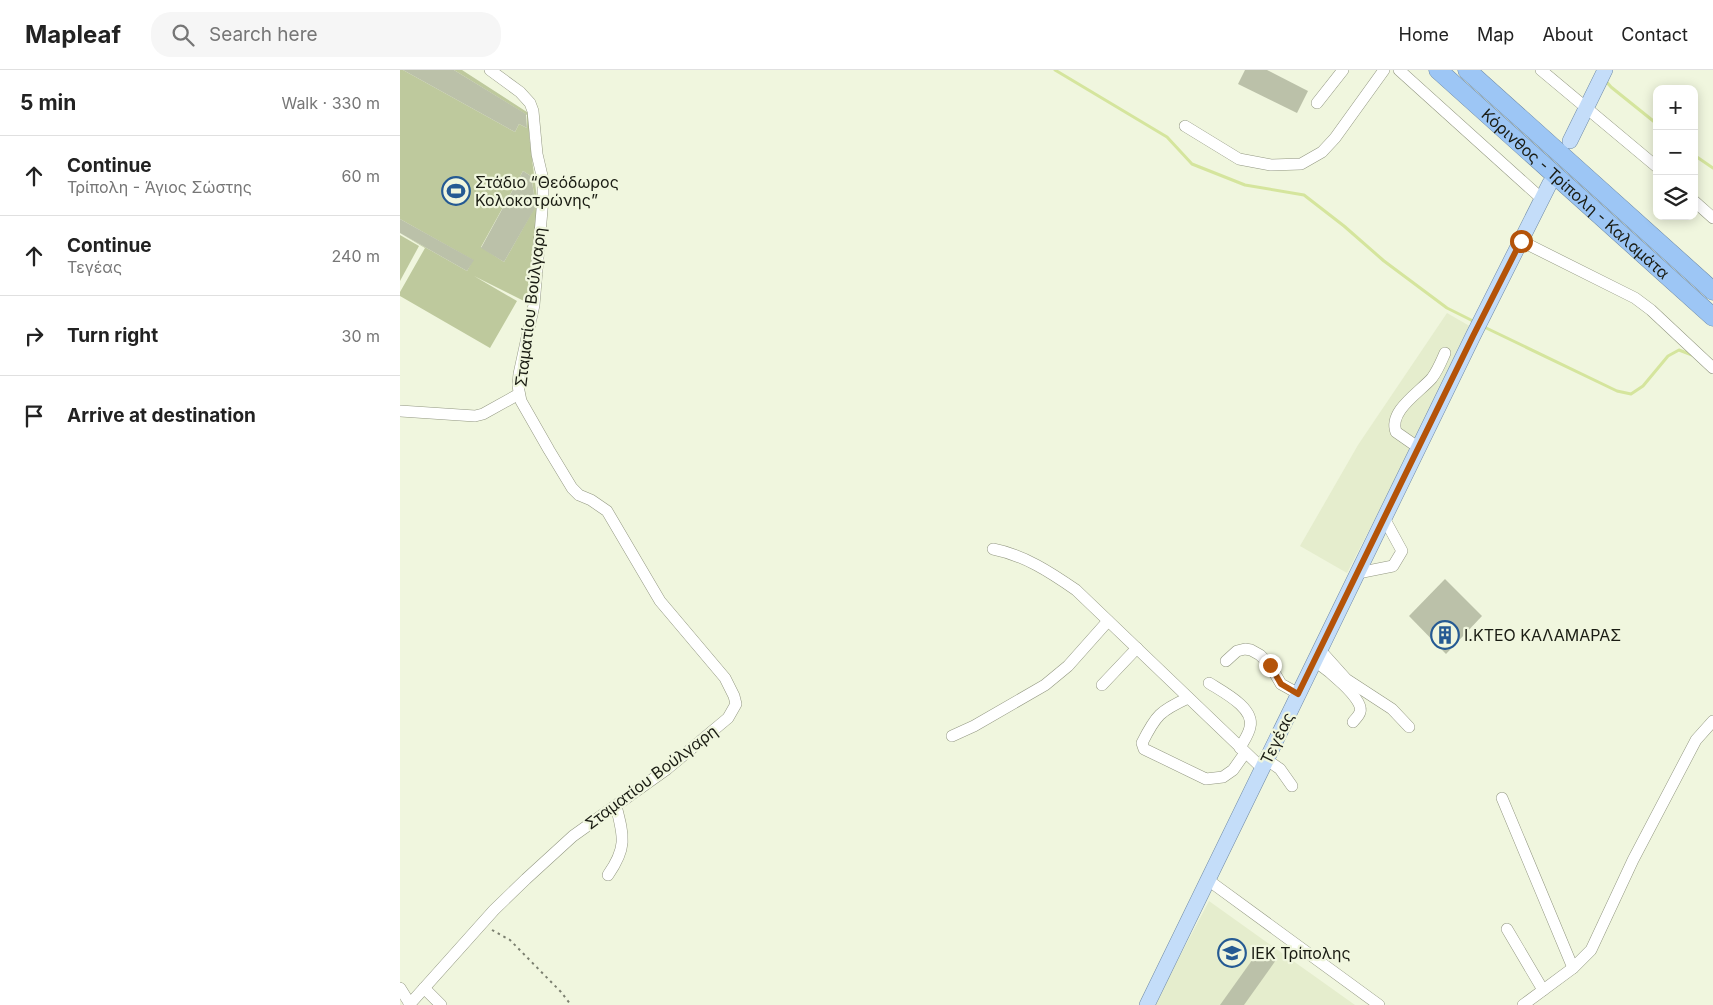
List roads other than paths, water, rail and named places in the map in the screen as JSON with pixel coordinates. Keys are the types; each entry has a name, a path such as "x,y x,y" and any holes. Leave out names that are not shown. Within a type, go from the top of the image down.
{"highway":[{"name":"Κόρινθος - Τρίπολη - Καλαμάτα","path":"1438,70 1713,317"},
{"name":"Κόρινθος - Τρίπολη - Καλαμάτα","path":"1467,70 1713,291"}],"main road":[{"path":"1570,142 1603,75"},
{"name":"Τεγέας","path":"1147,1005 1550,182"}],"street":[{"name":"Σταματίου Βούλγαρη","path":"410,1005 481,925 520,885 573,836 667,769 728,718 736,704 725,678 660,601 607,511 591,500 579,495 572,488 525,409 519,394 519,374 534,305 544,198 542,175 537,154 534,111 520,92 490,70"},
{"path":"1318,103 1343,70"},
{"path":"1185,126 1239,159 1271,165 1301,164 1322,152 1336,138 1384,70"},
{"path":"1399,70 1542,199"},
{"path":"1541,70 1653,164"},
{"path":"1698,205 1713,218"},
{"path":"1521,241 1635,298 1651,310 1713,368"},
{"path":"1419,448 1396,432 1394,427 1395,418 1398,412 1435,373 1445,353"},
{"path":"400,411 475,416 483,414 519,394"},
{"path":"1358,573 1393,566 1402,551 1384,518"},
{"path":"993,549 1007,552 1046,570 1076,590 1242,751 1264,764 1280,769 1292,786"},
{"path":"952,736 974,726 1045,685 1068,666 1108,621"},
{"path":"1102,685 1137,648"},
{"path":"1226,661 1237,651 1251,650 1260,655 1270,665 1281,684 1298,694"},
{"path":"1318,655 1335,677 1358,700 1360,712 1353,722"},
{"path":"1318,655 1346,678 1392,709 1409,727"},
{"path":"1188,698 1166,708 1157,716 1142,743 1144,749 1206,780 1216,779 1228,773 1239,762 1250,729 1251,719 1244,707 1209,683"},
{"path":"1523,1005 1573,968 1591,950 1633,860 1692,748 1702,732 1713,721"},
{"path":"1502,798 1573,968"},
{"path":"608,876 619,860 621,851 621,826 616,806"},
{"path":"1208,880 1379,1005"},
{"path":"1507,929 1543,990"},
{"path":"400,988 410,1005"},
{"path":"424,988 441,1005"}],"waterway":[{"path":"1055,70 1167,137 1192,164 1245,185 1304,195 1344,226 1384,261 1447,308 1475,322"},
{"path":"1605,80 1653,121"},
{"path":"1698,158 1713,168"},
{"path":"1482,326 1617,391 1631,394 1643,386 1668,356 1679,350 1692,355"}],"place":[{"name":"Στάδιο “Θεόδωρος Κολοκοτρώνης”","path":"456,191"},
{"name":"Ι.ΚΤΕΟ ΚΑΛΑΜΑΡΑΣ","path":"1445,635"},
{"name":"ΙΕΚ Τρίπολης","path":"1232,953"}]}
